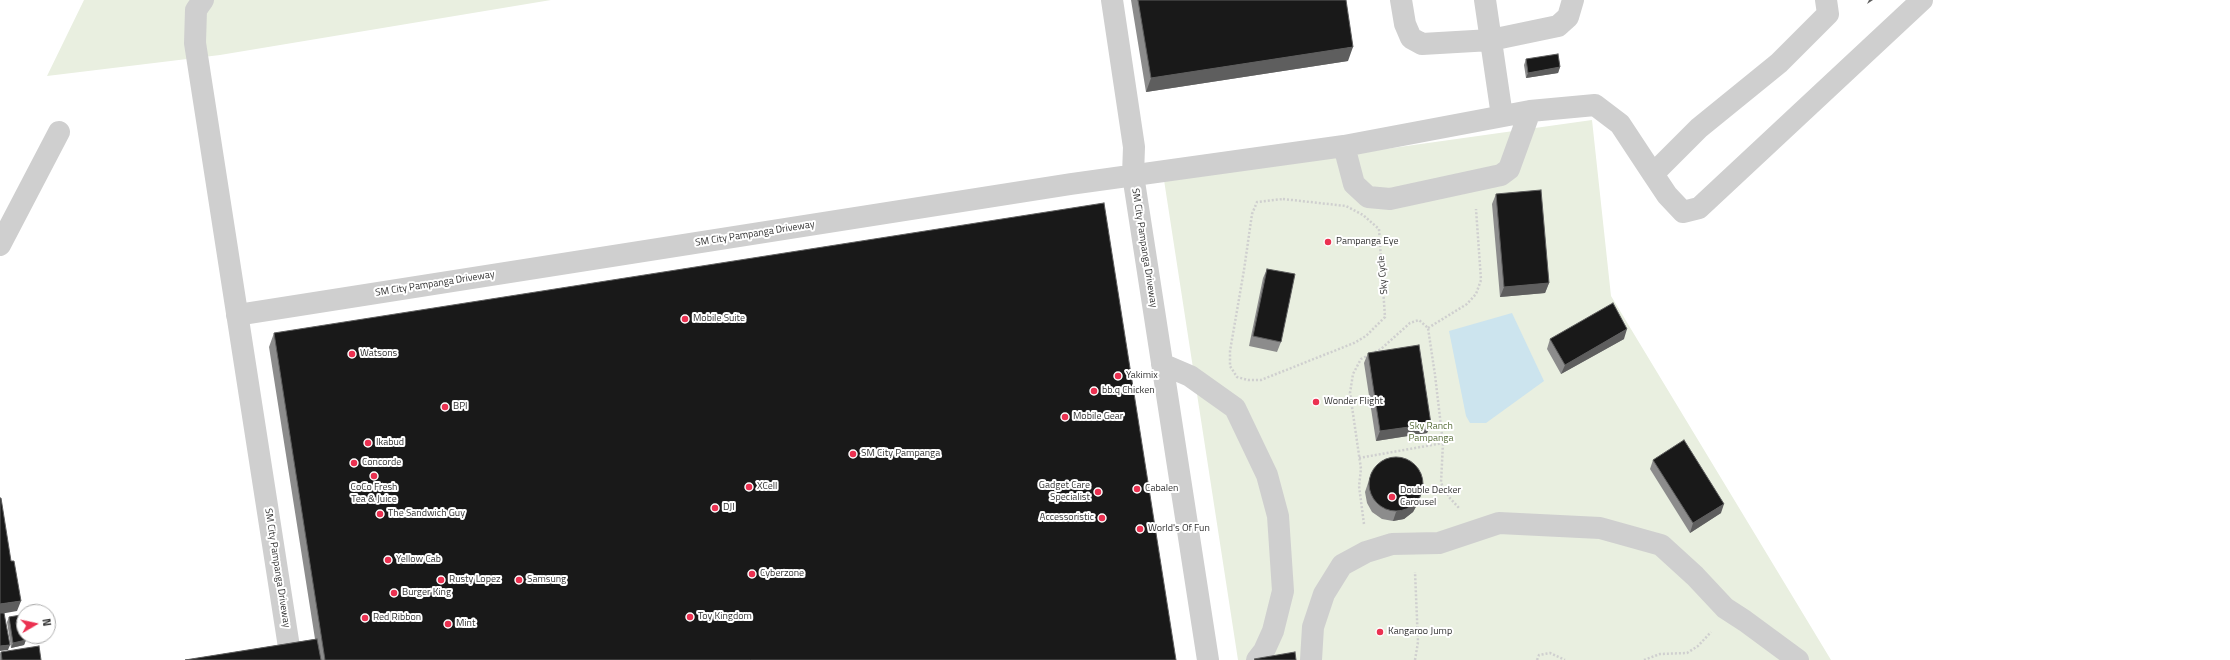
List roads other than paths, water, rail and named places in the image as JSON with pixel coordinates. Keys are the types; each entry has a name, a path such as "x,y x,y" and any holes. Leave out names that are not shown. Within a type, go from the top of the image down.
{"lane":[{"path":"203,0 196,10 195,43 237,315"},
{"path":"1112,0 1134,146 1133,175 1344,146 1530,111 1595,105 1620,124 1667,196 1683,212 1699,208 1922,0"},
{"path":"1401,0 1405,24 1411,38 1422,44 1491,40 1558,26 1568,17 1573,0"},
{"path":"1485,0 1502,116"},
{"path":"1653,174 1700,128 1779,64 1828,14 1826,0"},
{"path":"1344,146 1354,184 1368,197 1390,200 1501,175 1509,169 1530,111"},
{"path":"0,245 59,132"},
{"name":"SM City Pampanga Driveway","path":"291,660 237,315 1133,175 1208,660"},
{"path":"1162,364 1190,376 1235,408 1267,475 1278,516 1283,591 1273,631 1264,651 1257,660"},
{"path":"1311,660 1313,627 1324,594 1342,565 1369,551 1392,544 1439,543 1499,523 1600,528 1661,545 1696,576 1730,612 1798,660"}],"water":[{"path":"1512,313 1544,381 1486,423 1470,423 1466,416 1449,331"}],"place":[{"name":"Pampanga Eye","path":"1328,242"},
{"name":"Mobile Suite","path":"685,319"},
{"name":"Watsons","path":"352,354"},
{"name":"Yakimix","path":"1118,376"},
{"name":"bb.q Chicken","path":"1094,391"},
{"name":"Wonder Flight","path":"1316,402"},
{"name":"BPI","path":"445,407"},
{"name":"Mobile Gear","path":"1065,417"},
{"name":"Ikabud","path":"368,443"},
{"name":"SM City Pampanga","path":"853,454"},
{"name":"Concorde","path":"354,463"},
{"name":"CoCo Fresh Tea & Juice","path":"374,476"},
{"name":"XCell","path":"749,487"},
{"name":"Cabalen","path":"1137,489"},
{"name":"Gadget Care Specialist","path":"1098,492"},
{"name":"Double Decker Carousel","path":"1392,497"},
{"name":"DJI","path":"715,508"},
{"name":"The Sandwich Guy","path":"380,514"},
{"name":"Accessoristic","path":"1102,518"},
{"name":"World's Of Fun","path":"1140,529"},
{"name":"Yellow Cab","path":"388,560"},
{"name":"Cyberzone","path":"752,574"},
{"name":"Rusty Lopez","path":"441,580"},
{"name":"Samsung","path":"519,580"},
{"name":"Burger King","path":"394,593"},
{"name":"Toy Kingdom","path":"690,617"},
{"name":"Red Ribbon","path":"365,618"},
{"name":"Mint","path":"448,624"},
{"name":"Kangaroo Jump","path":"1380,632"}],"park label":[{"name":"Sky Ranch Pampanga","path":"1431,432"}]}
